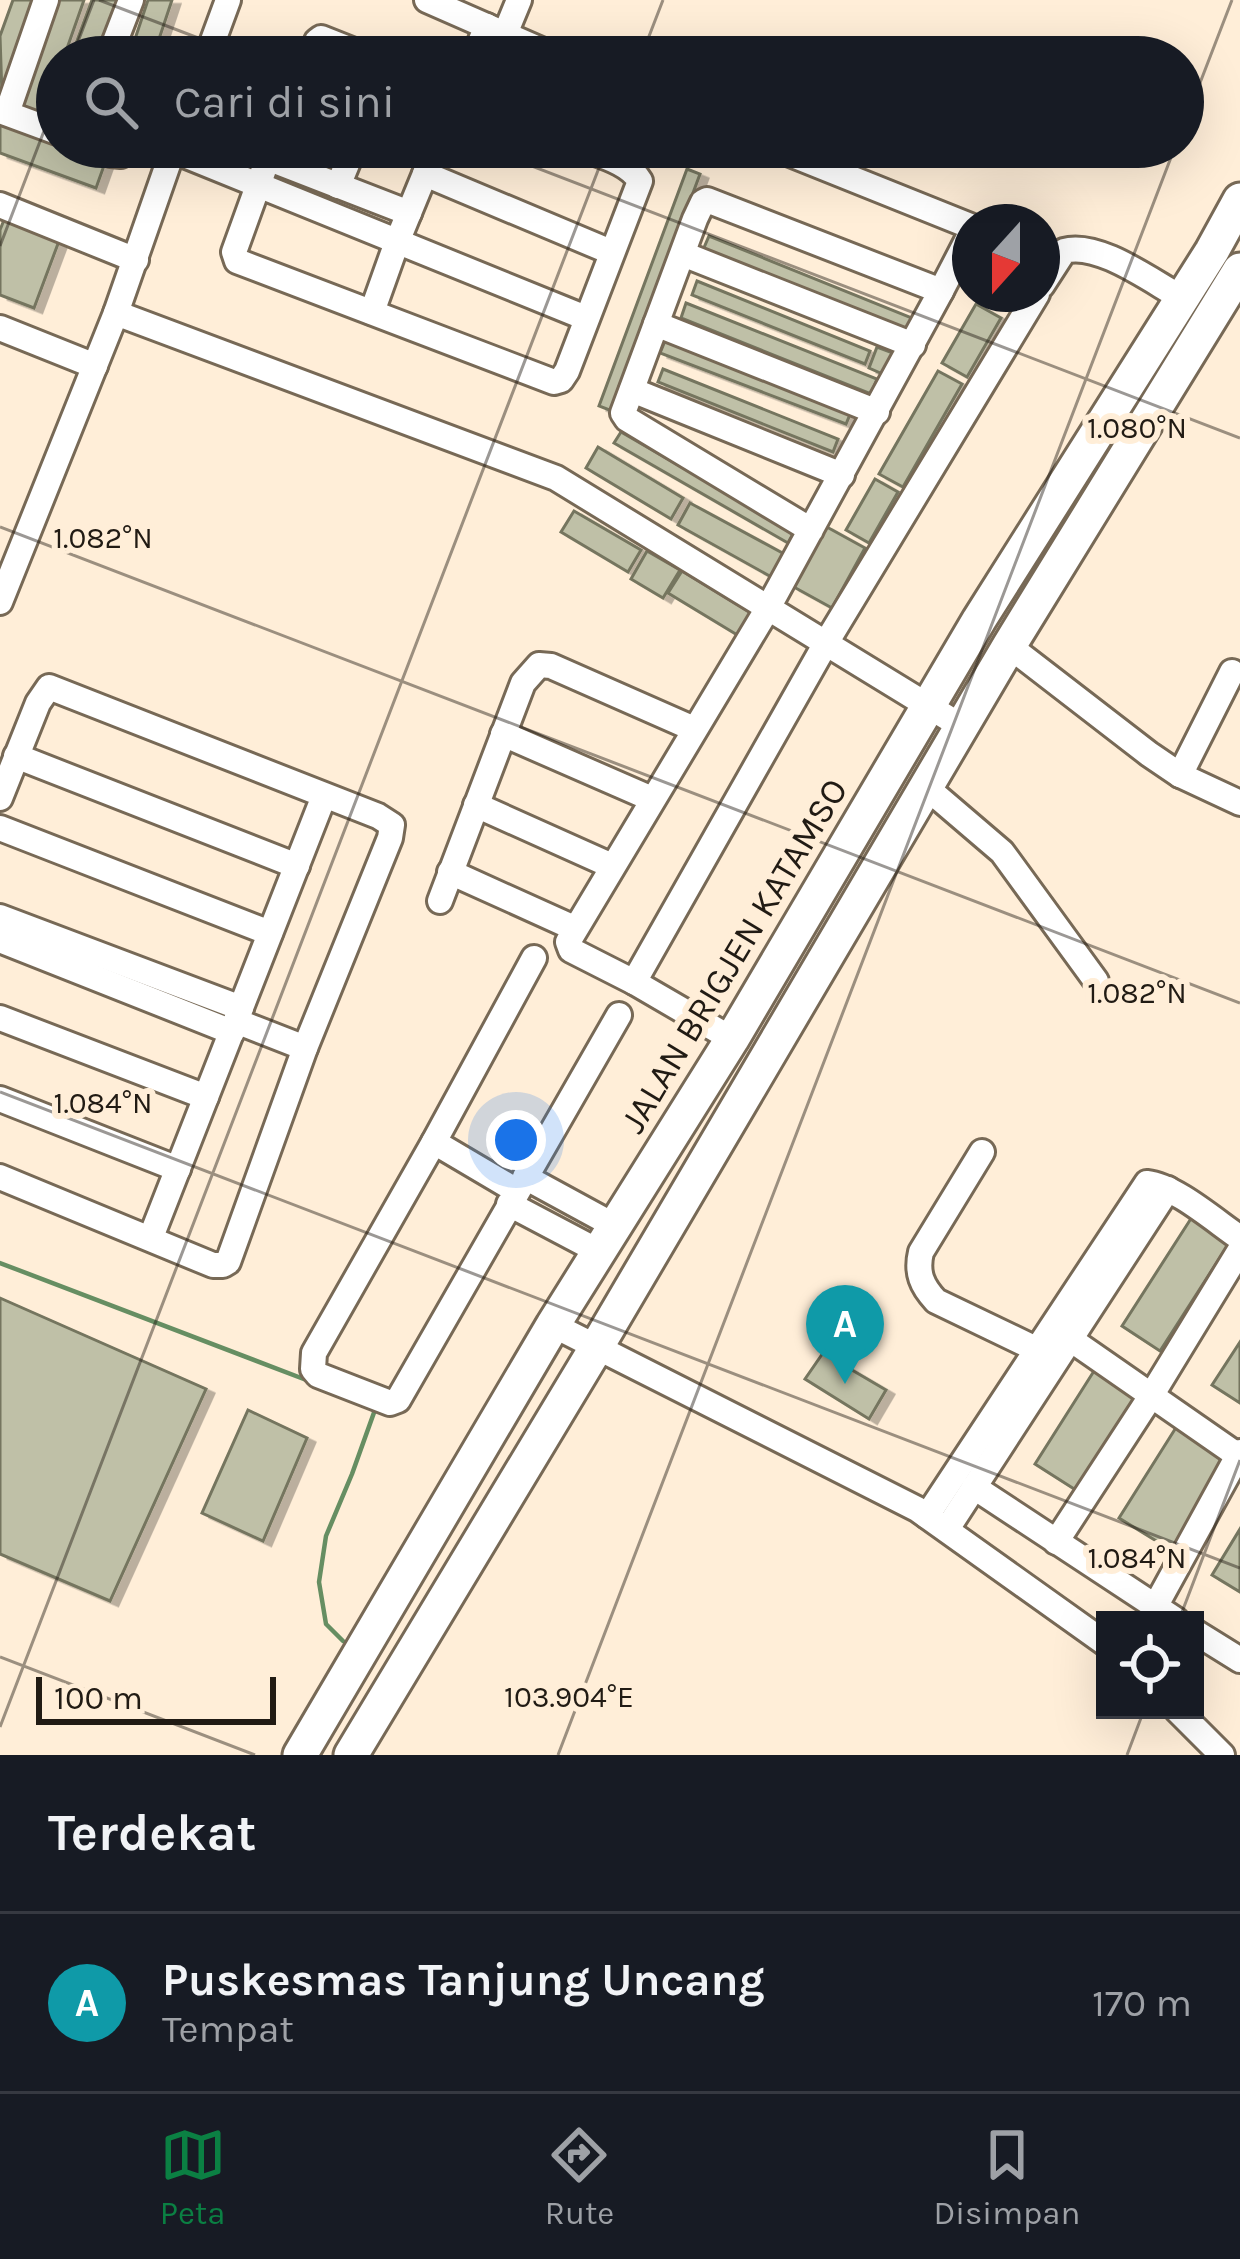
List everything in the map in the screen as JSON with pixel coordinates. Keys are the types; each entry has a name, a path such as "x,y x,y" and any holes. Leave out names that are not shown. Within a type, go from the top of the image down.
{"highway":[{"name":"JALAN BRIGJEN KATAMSO","path":"300,1755 927,705 1240,200"},
{"path":"351,1755 1009,646 1240,270"},
{"path":"1144,358 1174,376"}],"street":[{"path":"36,124 3,112 46,0"},
{"path":"118,36 131,0"},
{"path":"215,36 228,0"},
{"path":"428,0 510,36"},
{"path":"491,36 519,0"},
{"path":"0,602 116,313 167,168"},
{"path":"217,168 586,318"},
{"path":"263,168 234,252 237,260 554,382 567,371 640,181 629,168"},
{"path":"301,168 409,213"},
{"path":"338,186 345,168"},
{"path":"372,311 427,168"},
{"path":"825,168 952,219"},
{"path":"425,174 611,252"},
{"path":"811,530 627,419 623,408 703,202 712,200 941,291"},
{"path":"0,205 136,260"},
{"path":"1060,252 1078,247 1097,252 1182,298"},
{"path":"683,254 914,345"},
{"path":"731,1040 571,950 568,942 768,608 952,270"},
{"path":"634,982 826,643 1025,312"},
{"path":"116,313 556,478 962,726"},
{"path":"656,324 878,412"},
{"path":"0,328 95,365"},
{"path":"632,390 842,475"},
{"path":"1009,646 1180,775 1240,803"},
{"path":"440,901 523,683 539,665 551,666 694,729"},
{"path":"1180,775 1232,672"},
{"path":"0,798 38,703 49,687 391,822 392,830 305,1048 228,1262 213,1265 0,1177"},
{"path":"503,734 652,799"},
{"path":"16,756 297,866"},
{"path":"926,787 1002,852 1096,981"},
{"path":"152,1237 324,796"},
{"path":"476,805 612,866"},
{"path":"0,828 270,933"},
{"path":"451,872 574,928"},
{"path":"0,917 305,1048"},
{"path":"0,940 236,1020"},
{"path":"534,958 314,1353 317,1375 390,1403 398,1400 619,1015"},
{"path":"0,1018 206,1097"},
{"path":"0,1099 178,1169"},
{"path":"434,1142 607,1239"},
{"path":"982,1152 920,1252 920,1277 936,1301 1036,1349"},
{"path":"937,1522 974,1487 1147,1183 1168,1190 1240,1238"},
{"path":"1056,1542 1240,1250"},
{"path":"554,1325 937,1522 1096,1637"},
{"path":"937,1522 1036,1349 1061,1333"},
{"path":"1061,1333 1239,1455 1151,1611"},
{"path":"974,1487 1149,1611"},
{"path":"1204,1637 1240,1658"},
{"path":"1186,1719 1222,1755"}],"building":[{"path":"13,0 38,0 2,96 0,36"},
{"path":"57,0 84,0 71,36 44,36"},
{"path":"92,0 118,0 105,36 79,36"},
{"path":"148,0 172,0 160,36 136,36"},
{"path":"36,59 36,112 19,106"},
{"path":"0,120 36,134 36,166 0,153"},
{"path":"41,168 103,168 96,188"},
{"path":"687,169 700,174 612,411 599,406"},
{"path":"4,220 59,241 34,308 0,295"},
{"path":"709,236 912,318 907,332 703,250"},
{"path":"697,281 870,351 865,364 692,295"},
{"path":"686,303 877,379 871,394 681,318"},
{"path":"971,312 990,312 1001,318 967,377 942,363"},
{"path":"665,341 851,412 846,424 660,353"},
{"path":"877,347 893,353 885,375 869,368"},
{"path":"663,369 838,439 833,452 658,382"},
{"path":"938,371 962,384 903,487 879,474"},
{"path":"621,432 794,532 788,543 614,443"},
{"path":"598,447 683,498 671,519 586,468"},
{"path":"875,479 898,492 869,543 846,530"},
{"path":"690,503 788,556 775,579 678,525"},
{"path":"574,511 641,550 628,572 561,532"},
{"path":"825,526 865,548 832,608 792,586"},
{"path":"647,551 680,570 663,598 631,579"},
{"path":"682,571 753,614 739,636 668,593"},
{"path":"1192,1217 1230,1242 1160,1351 1122,1326"},
{"path":"0,1298 206,1389 110,1601 0,1554"},
{"path":"1240,1342 1240,1403 1212,1385"},
{"path":"823,1353 886,1390 869,1419 805,1379"},
{"path":"1094,1371 1142,1402 1082,1494 1035,1464"},
{"path":"248,1410 307,1438 263,1541 202,1513"},
{"path":"1177,1426 1228,1458 1171,1550 1119,1518"},
{"path":"1240,1529 1240,1592 1212,1575"}],"waterway":[{"path":"0,1263 309,1381"},
{"path":"343,1641 326,1624 319,1582 326,1536 376,1407"}],"place":[{"name":"Puskesmas Tanjung Uncang","path":"845,1384"}]}
